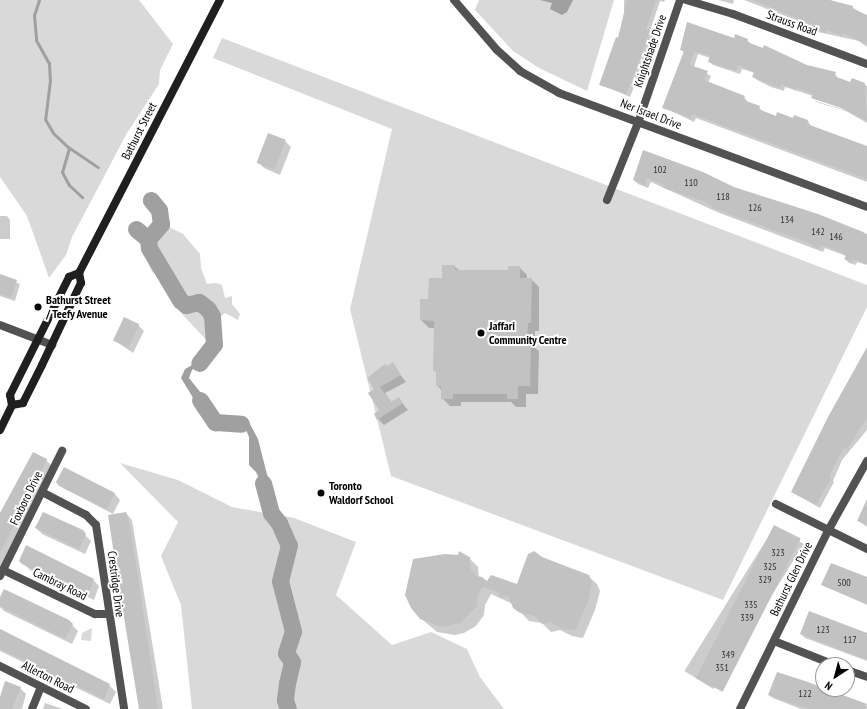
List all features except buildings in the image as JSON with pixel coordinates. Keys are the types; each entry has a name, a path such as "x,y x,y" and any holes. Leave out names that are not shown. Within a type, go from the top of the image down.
{"main road":[{"name":"Bathurst Street","path":"12,405 23,403 81,283 79,273 220,0"},
{"name":"Bathurst Street","path":"0,430 12,405 10,395 39,340 69,277 79,273"}],"street":[{"name":"Ner Israel Drive","path":"454,0 497,50 520,70 559,93 867,207"},
{"name":"Knightshade Drive","path":"607,200 638,123 680,0"},
{"name":"Strauss Road","path":"686,0 733,14 867,64"},
{"path":"0,325 52,345"},
{"name":"Foxboro Drive","path":"2,573 62,451"},
{"name":"Bathurst Glen Drive","path":"740,709 829,529 867,461"},
{"name":"Crestridge Drive","path":"42,492 86,515 95,524 124,709"},
{"path":"776,504 867,549"},
{"name":"Cambray Road","path":"2,573 95,614 108,614"},
{"path":"774,641 815,657"},
{"name":"Allerton Road","path":"0,666 86,709"},
{"path":"855,673 867,677"},
{"path":"32,709 41,687"}],"shaded area":[{"path":"0,0 139,0 173,44 160,70 159,84 127,133 72,237 66,255 49,278 27,216 0,177"},
{"path":"479,0 614,0 587,91 539,68 513,51 475,10"},
{"path":"540,0 573,0 567,12 562,15 550,9 552,3"},
{"path":"222,38 867,285 867,307 723,600 391,476 350,309 392,129 213,58"},
{"path":"159,210 164,214 169,227 183,234 200,254 201,268 207,284 216,283 222,285 225,298 232,296 232,304 240,314 238,320 225,313 215,321 217,346 211,345 182,314 181,303 176,295 159,275 152,272 144,254 145,242 141,232 154,230 156,211"},
{"path":"211,345 217,346 213,355 192,370 189,378 220,417 243,419 250,424 258,439 272,494 271,506 265,503 265,491 256,472 249,465 249,437 246,430 240,425 225,428 212,417 206,417 206,410 195,401 181,378 185,369 198,362"},
{"path":"120,463 178,480 232,507 294,518 356,542 336,595 392,645 431,632 467,649 480,677 504,709 192,709 181,605 161,556 178,522"},
{"path":"92,628 91,641 81,640 82,633"}],"waterway":[{"path":"39,0 34,15 36,40 49,63 50,80 45,119 53,133 68,147 98,167"},
{"path":"69,148 62,172 69,185 82,197"},
{"path":"148,239 161,224 159,210 151,200"},
{"path":"136,229 148,239 149,248 180,300 186,305 199,302 208,309 212,316 214,344 199,363"},
{"path":"200,400 215,422 241,424"},
{"path":"263,483 271,513 279,523 289,545 280,581 293,631 286,653 292,662 285,700 288,709"}],"place":[{"name":"Bathurst Street / Teefy Avenue","path":"38,307"},
{"name":"Jaffari Community Centre","path":"481,333"},
{"name":"Toronto Waldorf School","path":"321,493"}]}
